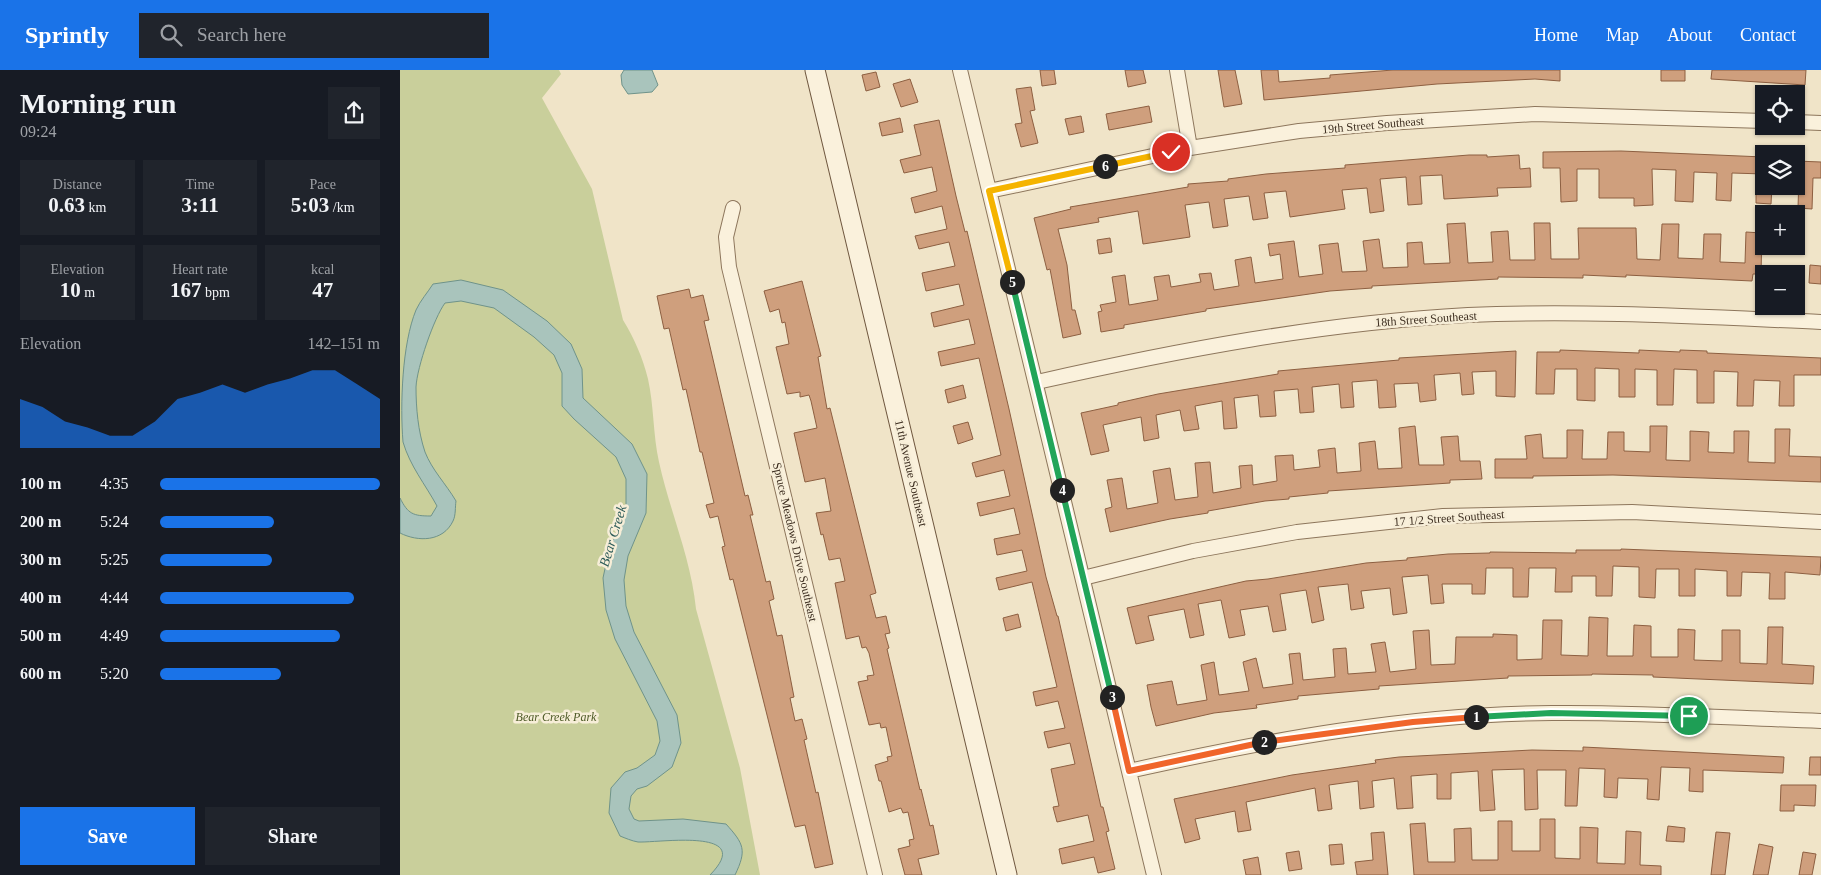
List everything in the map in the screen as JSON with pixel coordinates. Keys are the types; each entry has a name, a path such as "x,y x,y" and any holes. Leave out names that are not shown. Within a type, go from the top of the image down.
{"main road":[{"name":"11th Avenue Southeast","path":"815,70 1007,875"}],"street":[{"path":"960,70 1037,382 1154,875"},
{"path":"1177,70 1190,148"},
{"name":"19th Street Southeast","path":"989,191 1190,148 1299,131 1535,114 1755,121"},
{"path":"1805,122 1821,123"},
{"name":"Spruce Meadows Drive Southeast","path":"733,208 726,237 729,267 875,875"},
{"name":"18th Street Southeast","path":"1037,382 1182,351 1266,337 1368,323 1468,315 1564,313 1821,322"},
{"name":"17 1/2 Street Southeast","path":"1083,578 1192,552 1297,532 1444,516 1632,512 1821,522"},
{"path":"1129,771 1254,744 1303,736 1404,723 1479,716 1551,713 1821,721"}],"green space":[{"name":"Bear Creek Park","path":"400,70 559,70 561,74 542,98 592,189 623,320 638,348 646,371 659,462 690,572 696,609 740,768 760,875 400,875"}],"water":[{"path":"624,70 652,70 658,85 652,92 628,94 622,85 621,75"},
{"path":"461,280 503,290 547,321 571,344 582,369 583,398 632,444 647,474 646,513 628,556 624,580 626,606 634,632 677,715 681,743 672,767 647,786 637,789 631,796 629,809 634,819 639,821 683,819 726,824 737,837 742,848 741,859 735,875 710,875 721,860 721,850 713,844 682,840 633,841 620,836 609,813 611,788 625,772 637,768 655,755 660,741 657,721 615,639 606,610 603,578 609,550 626,509 626,479 616,457 562,406 562,373 554,355 534,337 494,308 461,301 445,303 431,331 417,378 418,420 428,459 456,501 455,514 449,528 437,536 422,539 400,533 400,498 406,508 415,515 431,516 437,506 414,467 403,442 403,375 411,324 416,310 433,284"}],"building":[{"path":"1040,70 1054,70 1056,84 1042,86"},
{"path":"1125,70 1143,70 1146,83 1128,87"},
{"path":"1218,70 1235,70 1242,104 1224,107"},
{"path":"1261,70 1278,70 1279,82 1330,78 1330,75 1393,70 1560,70 1560,81 1535,79 1437,84 1264,100"},
{"path":"1661,70 1685,70 1685,81 1661,81"},
{"path":"1712,70 1806,70 1805,85 1711,79"},
{"path":"876,72 880,87 866,91 862,75"},
{"path":"910,79 918,102 901,107 893,84"},
{"path":"1031,87 1035,110 1030,111 1038,143 1021,147 1015,124 1022,123 1016,89"},
{"path":"1149,106 1152,122 1109,130 1106,114"},
{"path":"1081,116 1084,132 1069,135 1065,119"},
{"path":"900,118 903,132 882,136 879,123"},
{"path":"939,120 1009,409 1046,577 1058,616 1101,807 1103,807 1109,831 1106,832 1115,869 1098,873 1094,857 1062,864 1059,849 1094,841 1088,815 1057,822 1053,807 1059,806 1051,769 1075,764 1070,743 1048,748 1044,732 1065,728 1058,701 1036,706 1033,692 1057,687 1032,582 999,590 996,578 1027,571 1022,550 997,555 994,539 1020,534 1014,508 980,516 977,503 1010,496 1004,470 976,477 972,463 1001,455 979,358 941,366 938,352 975,344 969,319 934,327 931,313 964,305 959,284 926,291 922,273 955,266 949,242 919,249 915,236 947,229 942,206 915,213 911,198 937,191 932,167 904,173 900,160 921,155 914,125"},
{"path":"1621,151 1755,157 1755,174 1732,173 1731,201 1716,200 1717,173 1694,172 1693,202 1675,201 1676,170 1652,169 1653,205 1634,206 1634,198 1599,198 1599,169 1577,169 1577,201 1561,202 1560,168 1543,168 1543,152"},
{"path":"1487,155 1487,157 1519,155 1520,169 1530,168 1531,187 1497,188 1498,196 1444,199 1442,175 1420,176 1422,204 1408,205 1406,177 1380,179 1384,211 1370,213 1367,188 1342,190 1345,209 1290,217 1286,191 1264,193 1268,218 1253,220 1249,196 1224,199 1228,226 1213,228 1209,202 1185,205 1190,237 1143,244 1138,211 1098,218 1099,222 1058,229 1067,265 1072,310 1075,310 1081,334 1063,338 1050,269 1047,270 1034,218 1071,209 1070,207 1188,187 1188,184 1228,181 1228,179 1266,174 1345,168 1345,165"},
{"path":"1805,161 1821,162 1821,178 1813,178 1812,209 1805,208 1805,205 1798,205 1798,195 1805,195"},
{"path":"1756,195 1772,195 1771,204 1756,203"},
{"path":"1465,223 1468,263 1493,262 1491,232 1508,231 1510,260 1535,260 1534,223 1550,223 1551,259 1579,259 1578,228 1636,228 1637,259 1660,260 1662,224 1679,224 1678,258 1703,259 1704,234 1721,234 1720,262 1745,263 1746,232 1755,233 1755,255 1761,255 1761,265 1755,265 1755,274 1753,274 1752,281 1626,275 1626,277 1583,275 1583,278 1498,277 1498,279 1372,286 1372,288 1330,291 1206,309 1206,311 1124,325 1124,328 1101,332 1098,312 1102,311 1100,305 1116,302 1112,277 1125,275 1129,305 1158,300 1154,277 1169,275 1171,287 1201,282 1199,274 1211,273 1214,290 1239,286 1235,260 1251,257 1255,283 1283,279 1280,254 1270,256 1268,244 1294,241 1299,277 1323,274 1319,245 1338,243 1342,272 1367,271 1363,241 1379,239 1383,268 1408,267 1407,243 1422,242 1424,264 1450,263 1447,224"},
{"path":"1110,238 1112,252 1099,254 1097,240"},
{"path":"1810,265 1821,266 1821,284 1809,283"},
{"path":"802,281 821,356 818,357 827,409 830,408 876,593 870,595 876,618 886,616 890,633 885,634 889,648 887,649 920,790 930,826 933,825 939,854 918,859 922,875 905,875 898,849 910,846 909,840 914,839 908,812 903,813 901,808 889,812 881,781 879,781 875,765 888,761 887,757 892,756 886,727 881,728 880,723 869,725 858,682 868,680 867,676 874,675 869,653 866,647 862,648 859,636 846,639 835,583 845,581 840,558 829,560 816,513 831,511 825,478 805,482 794,433 817,428 811,401 809,395 800,397 800,392 787,394 776,347 789,344 785,322 782,323 779,309 770,312 764,291"},
{"path":"689,289 691,298 703,295 709,320 704,321 745,496 748,495 753,515 750,515 766,582 770,581 774,599 769,601 777,636 782,635 794,697 790,698 795,721 802,719 807,739 804,740 816,793 818,792 833,864 815,868 805,825 795,827 733,579 730,580 722,547 725,546 718,516 710,518 706,505 714,503 686,389 683,390 669,328 664,329 657,296"},
{"path":"1560,350 1639,353 1639,350 1680,352 1680,350 1821,358 1821,375 1794,375 1794,406 1779,406 1780,381 1754,380 1753,406 1737,406 1738,372 1714,371 1714,403 1697,403 1697,370 1674,369 1673,405 1657,405 1657,370 1635,369 1635,397 1619,397 1619,369 1595,368 1595,401 1577,400 1577,369 1555,369 1554,394 1536,394 1537,352 1560,352"},
{"path":"1516,351 1515,397 1496,396 1496,371 1472,372 1474,394 1462,395 1460,373 1434,375 1436,400 1420,402 1418,383 1394,384 1396,407 1379,408 1377,380 1352,382 1354,407 1341,408 1339,384 1312,387 1314,412 1300,413 1298,389 1274,391 1276,416 1260,417 1258,395 1234,398 1237,428 1224,429 1222,401 1195,406 1199,429 1184,431 1180,410 1156,415 1159,438 1144,441 1141,417 1103,425 1109,451 1091,455 1081,413 1158,394 1278,374 1278,371 1399,360 1399,358"},
{"path":"963,385 966,398 948,403 945,390"},
{"path":"968,422 973,439 958,444 953,426"},
{"path":"1415,426 1419,465 1444,465 1441,437 1458,436 1460,461 1480,461 1482,479 1450,480 1450,483 1328,491 1328,493 1289,497 1289,499 1265,501 1208,511 1208,513 1110,532 1105,509 1112,507 1107,480 1122,478 1127,509 1158,503 1153,471 1170,468 1175,500 1198,497 1195,463 1210,462 1213,493 1241,488 1239,466 1252,465 1253,485 1277,481 1275,456 1293,455 1294,470 1320,467 1318,450 1335,448 1337,473 1361,471 1359,443 1375,441 1378,469 1402,468 1399,428"},
{"path":"1650,426 1667,426 1666,460 1690,461 1690,431 1709,432 1708,452 1734,453 1734,431 1749,431 1748,462 1775,463 1775,429 1790,429 1789,456 1821,457 1821,482 1613,475 1495,478 1495,459 1527,459 1525,436 1541,434 1543,458 1567,458 1567,430 1583,430 1582,459 1607,459 1608,432 1624,432 1624,451 1650,452"},
{"path":"1621,549 1821,557 1820,575 1785,572 1785,599 1769,599 1770,573 1742,572 1741,596 1727,596 1727,571 1695,569 1695,596 1679,596 1679,569 1656,569 1655,598 1639,597 1639,567 1613,566 1612,596 1596,596 1596,576 1572,576 1572,592 1555,592 1556,568 1529,568 1528,597 1513,597 1513,568 1486,568 1485,594 1472,594 1472,584 1442,584 1444,603 1431,604 1428,575 1402,577 1407,613 1393,615 1390,588 1361,591 1364,608 1351,610 1348,584 1318,587 1324,620 1312,623 1306,590 1280,594 1286,630 1273,632 1268,606 1240,610 1245,635 1229,638 1221,600 1198,604 1204,635 1190,638 1184,609 1148,616 1154,640 1136,644 1127,608 1246,581 1366,563 1407,560 1407,558 1490,552 1576,553 1576,550"},
{"path":"1018,614 1021,627 1006,631 1003,618"},
{"path":"1589,617 1608,618 1607,656 1633,656 1634,625 1651,626 1651,657 1678,657 1678,629 1695,630 1694,660 1722,661 1722,630 1740,630 1740,663 1767,664 1768,627 1783,627 1782,664 1814,666 1813,684 1653,677 1653,675 1508,676 1508,678 1379,686 1379,689 1298,696 1298,699 1256,705 1257,708 1214,713 1156,726 1147,685 1172,681 1177,705 1207,700 1201,665 1214,662 1219,695 1249,691 1243,662 1256,658 1263,688 1293,684 1289,654 1300,653 1303,680 1335,677 1333,649 1346,648 1348,674 1376,672 1371,644 1385,642 1390,672 1416,669 1413,631 1429,630 1431,665 1455,664 1456,637 1493,637 1493,634 1517,635 1517,660 1542,659 1543,620 1562,620 1561,655 1588,656"},
{"path":"1583,747 1784,757 1783,773 1703,770 1703,792 1689,791 1690,768 1661,767 1659,800 1647,799 1648,779 1618,778 1617,798 1604,797 1605,769 1579,768 1577,806 1565,806 1566,770 1537,770 1538,809 1525,810 1524,769 1492,770 1495,810 1480,811 1478,771 1451,773 1451,799 1437,799 1437,774 1411,776 1413,808 1397,809 1394,778 1372,781 1374,807 1360,809 1358,781 1329,785 1332,809 1318,811 1315,788 1246,802 1251,830 1238,832 1235,811 1195,819 1200,839 1185,843 1174,799 1292,775 1376,763 1375,760 1532,750 1583,751"},
{"path":"1810,757 1821,757 1821,775 1809,775"},
{"path":"1781,785 1816,785 1815,806 1794,805 1794,811 1780,811"},
{"path":"1540,819 1555,819 1555,858 1580,859 1580,827 1598,828 1597,863 1625,864 1626,831 1641,832 1640,865 1661,866 1661,875 1414,875 1410,824 1425,823 1428,862 1455,862 1454,829 1471,828 1472,860 1498,860 1498,821 1512,821 1512,851 1540,851"},
{"path":"1668,826 1685,828 1684,842 1666,841"},
{"path":"1384,832 1388,875 1357,875 1355,862 1373,860 1371,833"},
{"path":"1716,832 1730,833 1725,875 1711,875"},
{"path":"1342,844 1344,864 1331,865 1329,845"},
{"path":"1759,844 1773,847 1768,875 1753,875"},
{"path":"1299,851 1302,869 1289,871 1286,853"},
{"path":"1803,852 1816,854 1812,875 1799,875"},
{"path":"1258,857 1261,875 1246,875 1243,860"}],"route":[{"path":"1171,152 989,191 1037,382 1129,771 1254,744 1413,722 1479,716 1551,713 1689,716"}],"water label":[{"name":"Bear Creek","path":"613,536"}]}
